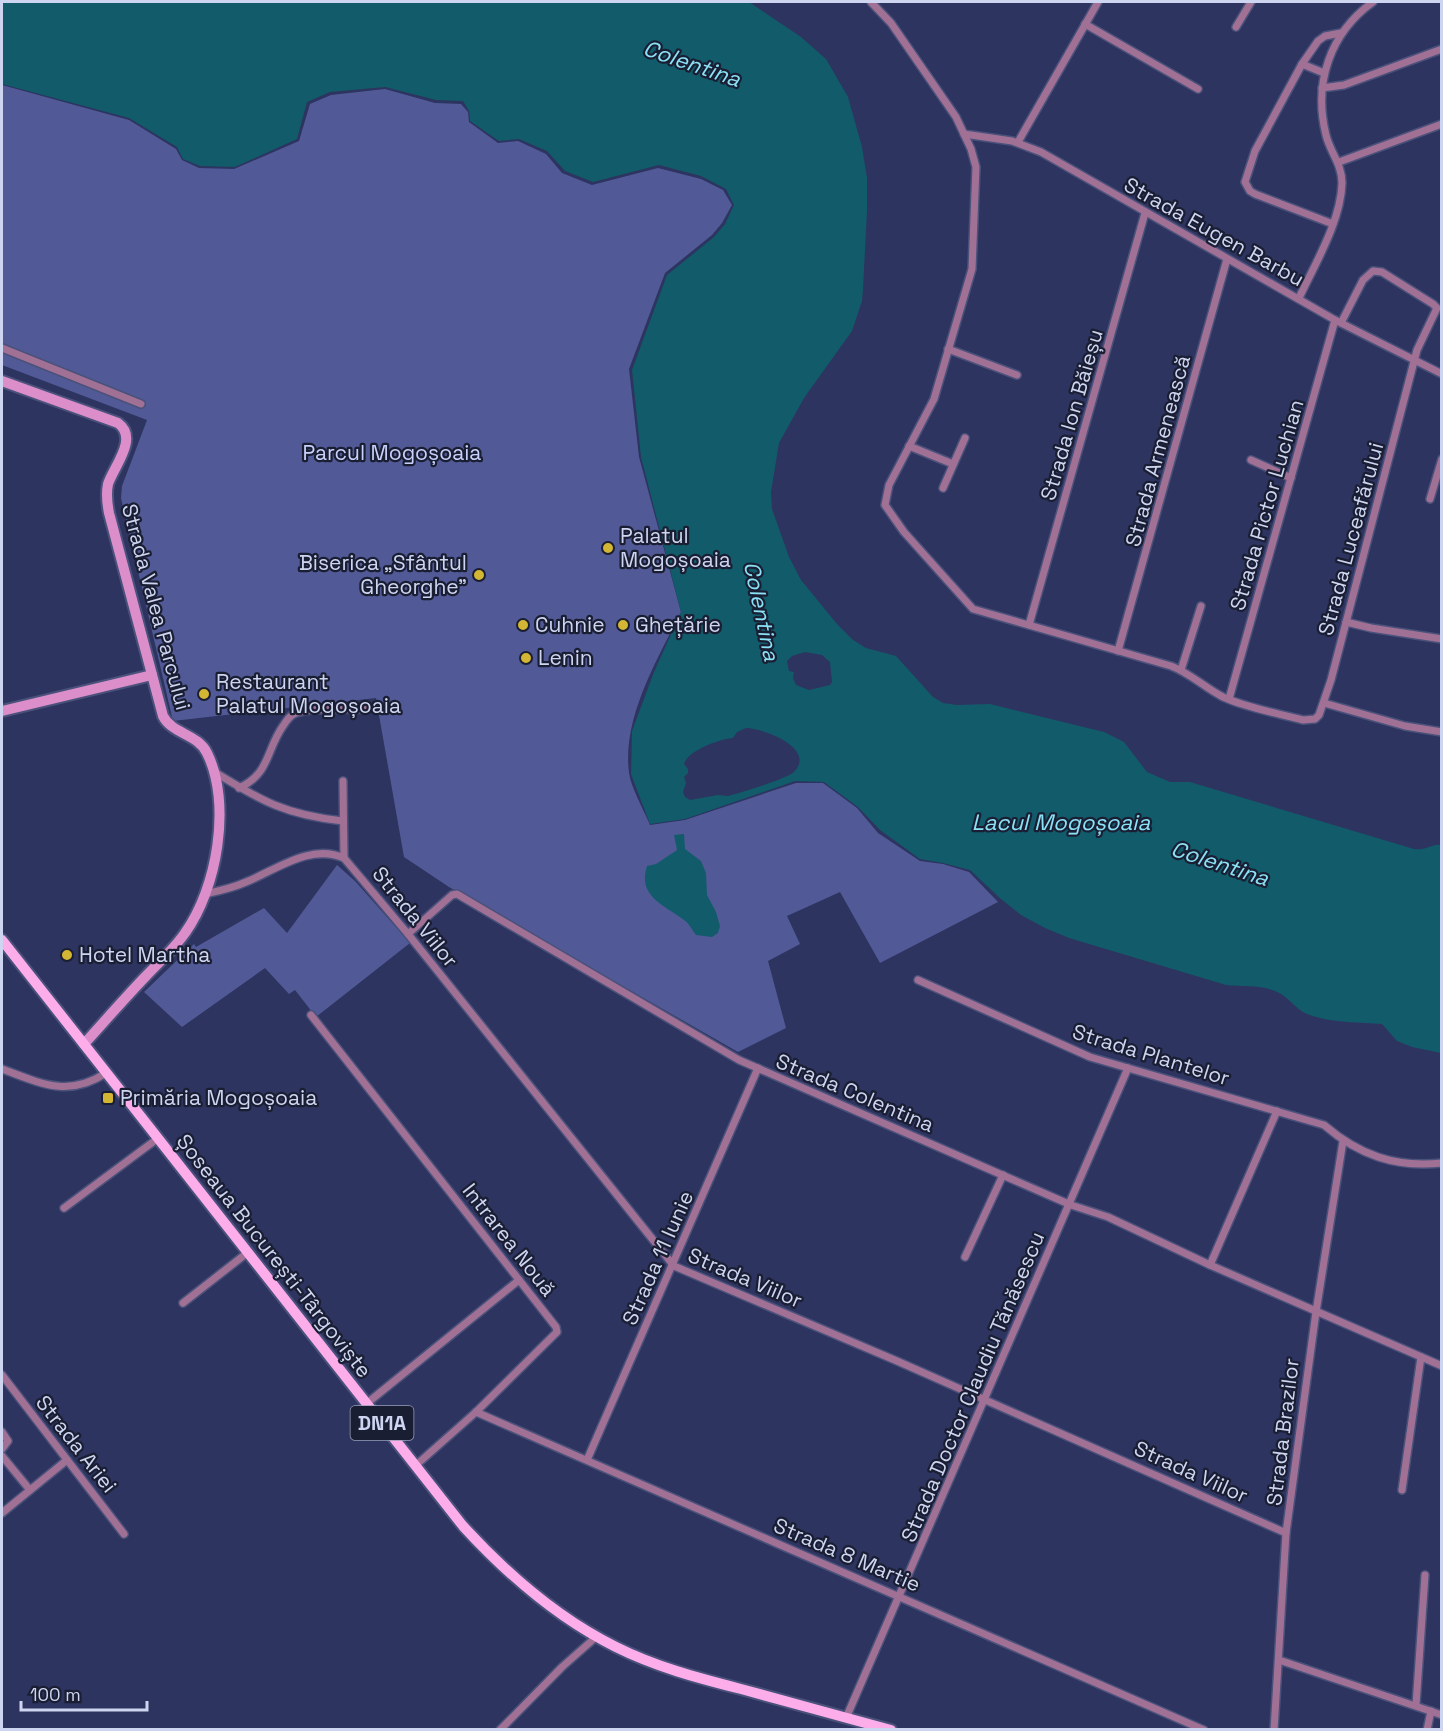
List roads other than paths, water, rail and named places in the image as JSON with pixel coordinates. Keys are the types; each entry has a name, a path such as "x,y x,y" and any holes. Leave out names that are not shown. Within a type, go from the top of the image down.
{"main road":[{"name":"Șoseaua București-Târgoviște","path":"2,940 463,1526 496,1560 543,1601 597,1637 624,1651 665,1668 891,1730"}],"street":[{"path":"871,2 897,32 956,117 976,166 972,269 934,399 886,494 885,505 904,532 972,609 1181,670 1229,699"},
{"path":"1018,142 1098,2"},
{"path":"1236,27 1251,2"},
{"path":"1299,298 1333,224 1341,191 1339,162 1327,138 1321,110 1324,73 1341,33 1373,2"},
{"path":"1085,24 1198,89"},
{"path":"1333,224 1255,194 1250,191 1245,182 1255,151 1302,64 1318,41 1325,36 1341,33"},
{"path":"1322,88 1344,85 1442,49"},
{"path":"1302,64 1324,73"},
{"path":"1339,162 1442,124"},
{"name":"Strada Eugen Barbu","path":"964,134 1018,142 1041,152 1338,321 1442,374"},
{"name":"Strada Ion Băieșu","path":"1029,625 1145,213"},
{"name":"Strada Armenească","path":"1118,651 1227,259"},
{"name":"Strada Pictor Luchian","path":"1229,699 1338,321 1373,270 1382,272 1437,308 1422,339 1415,361"},
{"path":"2,348 141,404"},
{"path":"948,349 1017,375"},
{"name":"Strada Luceafărului","path":"1229,699 1303,720 1312,720 1319,715 1415,361"},
{"name":"Strada Valea Parcului","path":"2,381 118,423 127,432 127,440 108,486 107,503 166,721 201,744 209,756 219,798 220,819 214,858 199,909 185,934 84,1044"},
{"path":"944,488 965,438"},
{"path":"909,446 953,464"},
{"path":"1430,499 1442,459"},
{"path":"1251,460 1292,478"},
{"path":"1181,670 1201,606"},
{"path":"1346,622 1442,639"},
{"path":"2,711 152,675"},
{"path":"1324,703 1405,726 1442,732"},
{"path":"238,788 262,771 276,736 290,716 303,711 366,709"},
{"path":"213,771 238,788 276,807 291,812 344,820"},
{"path":"343,781 344,858"},
{"name":"Strada Viilor","path":"205,894 247,882 300,857 329,853 344,858 408,934 674,1266 1287,1533"},
{"name":"Strada Colentina","path":"408,934 452,895 457,894 739,1060 1071,1205 1108,1217 1316,1312 1442,1366"},
{"name":"Strada Plantelor","path":"918,980 1090,1057 1324,1125 1343,1141 1362,1152 1409,1163 1442,1163"},
{"name":"Intrarea Nouă","path":"311,1016 556,1327 557,1332 476,1412 416,1466"},
{"name":"Strada 11 Iunie","path":"587,1460 674,1266 758,1068"},
{"name":"Strada Doctor Claudiu Tănăsescu","path":"846,1718 901,1596 1023,1307 1071,1205 1128,1068"},
{"path":"2,1069 49,1085 63,1087 85,1085 106,1074"},
{"path":"1210,1264 1277,1111"},
{"path":"64,1208 157,1139"},
{"name":"Strada Brazilor","path":"1274,1730 1287,1533 1316,1312 1343,1141"},
{"path":"965,1257 1003,1175"},
{"path":"183,1303 247,1253"},
{"path":"366,1404 519,1280"},
{"path":"1402,1490 1421,1357"},
{"name":"Strada Ariei","path":"2,1375 124,1534"},
{"name":"Strada 8 Martie","path":"476,1412 1204,1730"},
{"path":"2,1431 8,1441 2,1449"},
{"path":"2,1456 30,1490"},
{"path":"2,1513 67,1460"},
{"path":"1416,1705 1425,1575"},
{"path":"500,1730 562,1667 597,1637"},
{"path":"1279,1660 1442,1715"},
{"path":"1427,1730 1431,1711"}],"water":[{"name":"Lacul Mogoșoaia","path":"2,2 749,2 801,37 826,59 848,97 862,147 867,178 867,211 862,301 852,331 804,398 779,443 771,492 772,509 789,557 801,580 853,640 866,648 896,656 933,697 943,703 990,704 1104,732 1124,742 1147,772 1170,782 1190,782 1414,849 1441,845 1441,1053 1412,1047 1397,1041 1382,1024 1344,1022 1316,1017 1303,1012 1284,996 1274,991 1261,987 1226,985 1069,938 1045,928 1021,915 970,870 920,859 880,830 858,807 824,782 795,781 685,819 650,824 631,774 632,731 654,672 681,612 641,457 632,370 667,275 714,237 725,224 734,205 726,189 701,176 659,165 593,182 565,171 547,151 519,139 499,141 470,121 469,111 463,101 436,100 385,87 330,92 307,102 297,139 235,167 200,166 183,159 177,147 129,118 2,84","holes":["805,652 822,655 830,662 832,682 830,685 809,690 796,685 793,678 794,672 789,671 787,661 792,656","746,728 774,736 793,748 798,755 799,763 794,772 773,782 728,796 718,795 690,800 685,797 684,777 688,769 684,764 687,759 698,750 733,738 737,732"]},
{"path":"684,834 685,849 701,861 706,873 707,895 720,926 718,933 712,937 696,935 686,921 654,899 646,885 647,866 656,864 677,850 674,835"}],"place":[{"name":"Palatul Mogoșoaia","path":"608,548"},
{"name":"Biserica „Sfântul Gheorghe”","path":"479,575"},
{"name":"Cuhnie","path":"523,625"},
{"name":"Ghețărie","path":"623,625"},
{"name":"Lenin","path":"526,658"},
{"name":"Restaurant Palatul Mogoșoaia","path":"204,694"},
{"name":"Hotel Martha","path":"67,955"},
{"name":"Primăria Mogoșoaia","path":"108,1098"}],"water label":[{"name":"Colentina","path":"692,63"},
{"name":"Colentina","path":"762,611"},
{"name":"Colentina","path":"1220,863"}],"park label":[{"name":"Parcul Mogoșoaia","path":"392,453"}]}
